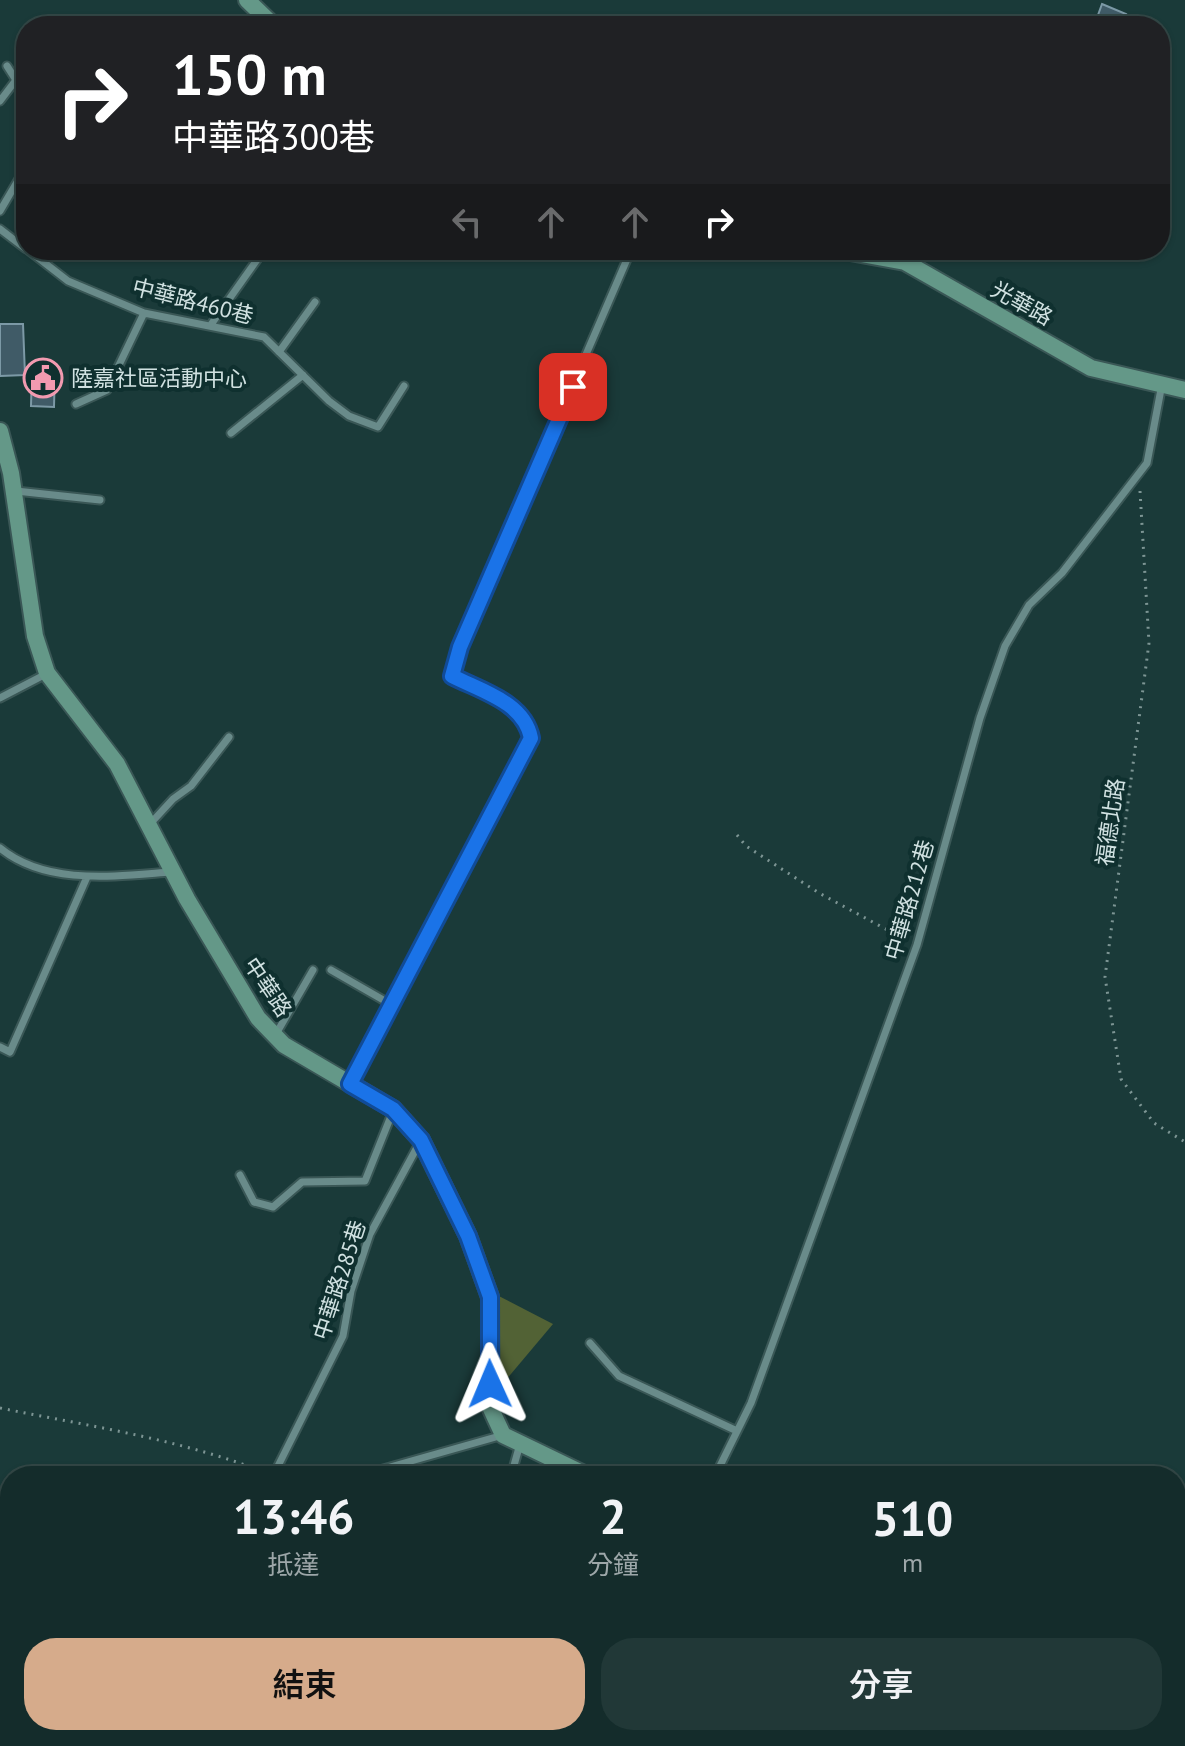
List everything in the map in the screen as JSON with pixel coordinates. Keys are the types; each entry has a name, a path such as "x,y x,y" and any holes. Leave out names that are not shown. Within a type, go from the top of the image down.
{"street":[{"path":"247,0 261,16"},
{"name":"光華路","path":"894,260 905,262 1091,368 1160,385 1184,386"},
{"name":"中華路","path":"0,431 6,474 14,491 35,636 47,673 117,764 174,872 258,1018 284,1045 393,1109 421,1140 468,1236 490,1297 491,1409 503,1435"},
{"path":"503,1435 568,1466"}],"lane":[{"path":"0,101 16,80 7,66"},
{"path":"0,211 16,184"},
{"name":"中華路460巷","path":"41,260 68,281 144,313 264,337 339,408 378,427 404,386"},
{"path":"210,326 257,260"},
{"path":"350,1084 531,738 528,722 514,707 452,676 460,647 627,260"},
{"path":"279,352 315,302"},
{"path":"76,404 107,390 144,313"},
{"path":"231,433 303,375"},
{"name":"中華路212巷","path":"720,1466 737,1431 811,1241 917,945 980,718 1005,646 1029,605 1062,573 1147,463 1160,385"},
{"path":"14,491 100,500"},
{"path":"0,698 47,673"},
{"path":"149,825 173,799 191,786 229,737"},
{"path":"0,848 16,862 87,877 174,872"},
{"path":"0,1047 10,1052 87,877"},
{"path":"275,1035 313,970"},
{"path":"331,970 392,1005"},
{"path":"240,1175 254,1202 273,1207 302,1182 365,1181 393,1109"},
{"name":"中華路285巷","path":"278,1466 343,1336 351,1291 370,1234 421,1140"},
{"path":"590,1343 619,1376 737,1431"},
{"path":"394,1466 503,1435"},
{"path":"514,1466 521,1443"}],"path":[{"name":"福德北路","path":"1137,476 1143,517 1149,643 1105,977 1110,1025 1121,1079 1154,1123 1185,1142"},
{"path":"737,835 746,846 819,893 917,945"},
{"path":"0,1408 175,1443 218,1454 248,1466"}],"green space":[{"path":"493,1293 553,1324 494,1394"}],"building":[{"path":"1102,4 1126,14 1125,16 1098,16"},
{"path":"0,324 23,324 25,375 0,376"},
{"name":"陸嘉社區活動中心","path":"32,368 55,368 54,407 31,406"}],"place":[{"name":"陸嘉社區活動中心","path":"43,378"}],"route":[{"path":"490,1384 490,1297 468,1236 421,1140 393,1109 350,1084 531,738 528,722 514,707 452,676 460,647 573,387"}]}
